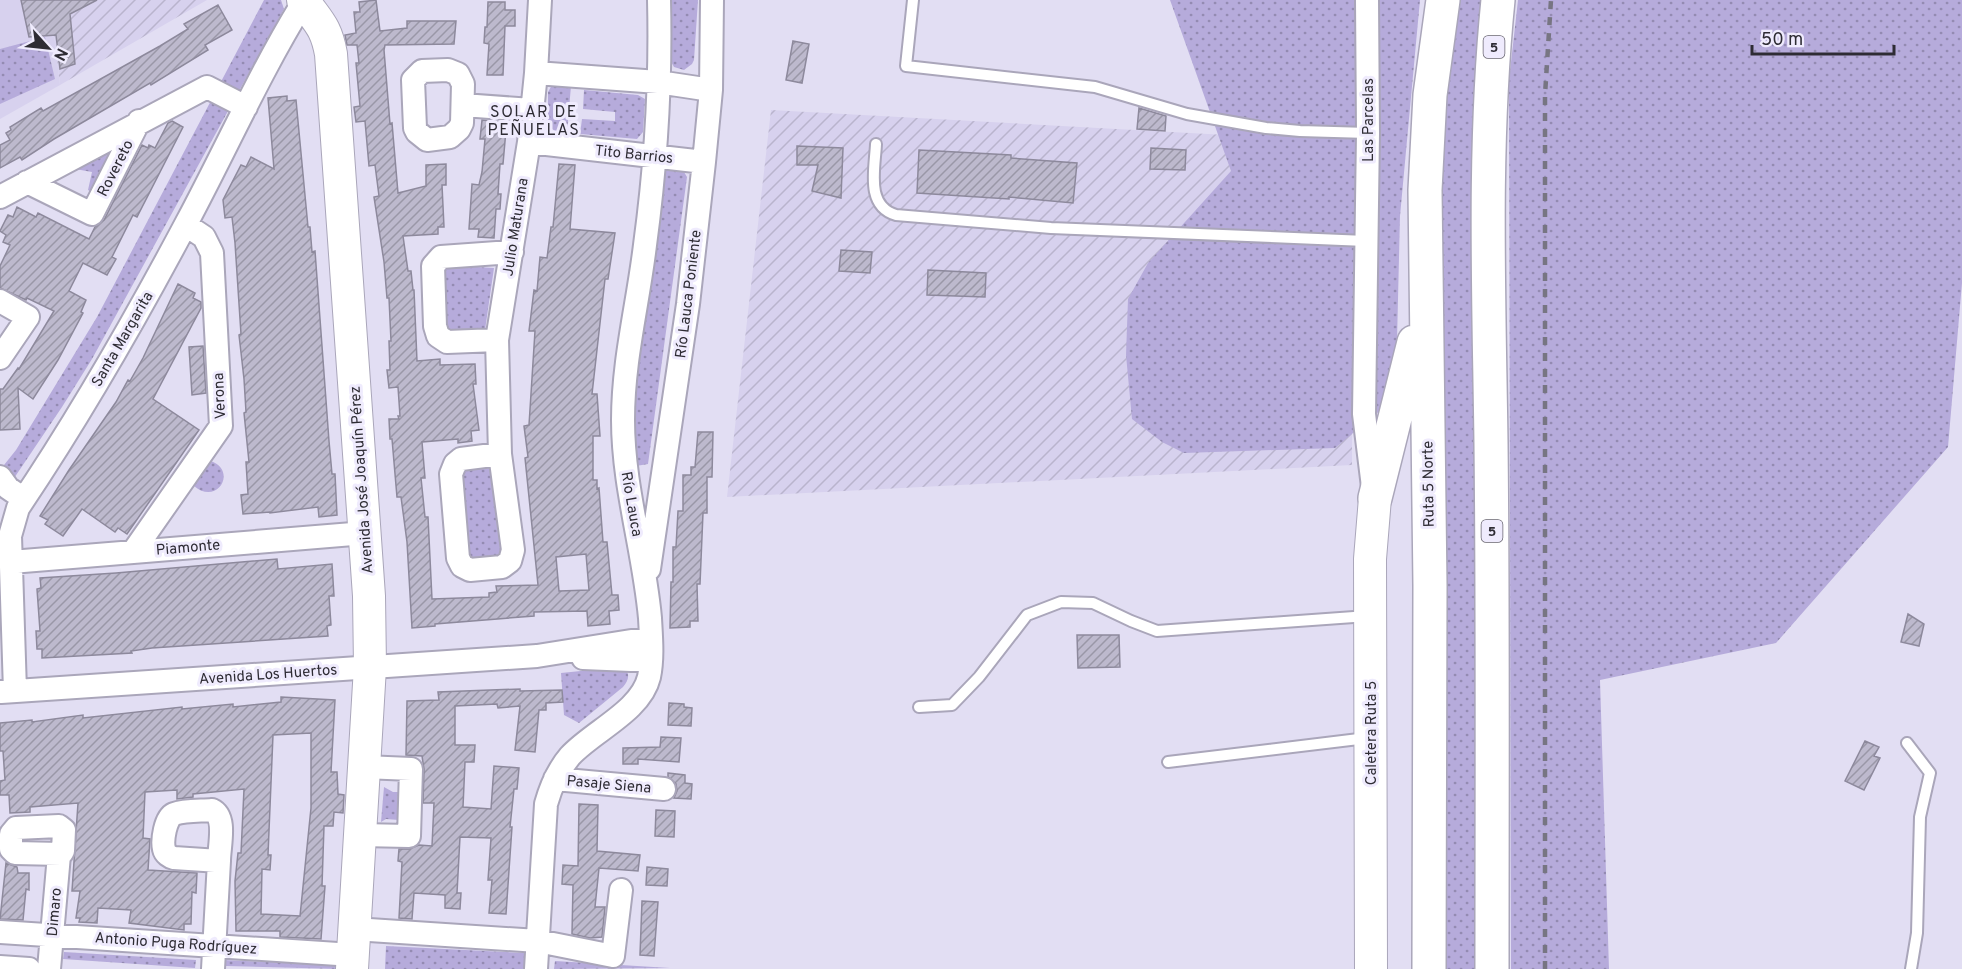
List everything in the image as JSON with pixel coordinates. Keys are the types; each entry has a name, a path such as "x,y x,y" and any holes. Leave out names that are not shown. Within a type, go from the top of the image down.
{"highway":[{"name":"Ruta 5 Norte","path":"1429,969 1430,586 1425,190 1433,61 1443,0"},
{"name":"5","path":"1492,969 1492,586 1488,192 1491,93 1498,0"},
{"path":"1375,498 1410,364 1426,254"}],"main road":[{"name":"Avenida José Joaquín Pérez","path":"303,1 322,24 331,54 369,596 370,667 353,951"},
{"name":"Caletera Ruta 5","path":"1371,969 1371,550 1375,498"}],"street":[{"name":"Julio Maturana","path":"500,454 461,459 455,464 451,474 458,558 462,566 470,570 502,567 512,555 500,454 497,340 529,142 540,0"},
{"name":"Río Lauca","path":"537,969 546,804 555,779 571,755 636,701 645,690 649,678 651,649 647,586 624,457 623,419 624,375 645,246 654,157 659,0"},
{"name":"Río Lauca Poniente","path":"647,586 688,304 704,162 711,90 712,0"},
{"name":"Las Parcelas","path":"1367,0 1368,133 1364,414 1375,498"},
{"name":"Santa Margarita","path":"7,692 11,527 18,508 81,412 186,225 283,35 303,1"},
{"path":"536,73 658,82 711,90"},
{"name":"Rovereto","path":"0,197 139,121 207,87 246,107"},
{"path":"463,105 532,110"},
{"name":"Rovereto","path":"27,182 92,214 139,121"},
{"name":"Tito Barrios","path":"529,142 704,162"},
{"name":"Verona","path":"133,552 221,426 212,253 204,237 186,225"},
{"path":"497,340 447,342 438,336 435,326 433,266 441,257 512,252"},
{"path":"0,301 28,317 0,358"},
{"path":"0,477 8,488 24,499"},
{"name":"Piamonte","path":"11,562 365,533"},
{"name":"Avenida Los Huertos","path":"7,692 537,656 631,660 651,649"},
{"path":"360,835 409,837 411,769 364,767"},
{"name":"Pasaje Siena","path":"555,779 664,789"},
{"name":"Dimaro","path":"49,969 59,855"},
{"path":"213,969 219,861"},
{"name":"Antonio Puga Rodríguez","path":"0,932 353,951 538,941 613,956 621,890"},
{"path":"0,967 30,969"}],"lane":[{"path":"913,0 906,66 1095,87 1187,114 1266,128 1368,133"},
{"path":"876,144 874,194 876,201 885,211 896,215 1051,228 1366,241"},
{"path":"919,707 952,705 979,677 1027,615 1062,602 1094,603 1157,631 1371,616"},
{"path":"1168,762 1371,738"},
{"path":"1907,743 1930,773 1920,817 1917,933 1911,969"}],"shaded area":[{"path":"0,0 50,0 60,85 0,119"},
{"path":"50,0 207,0 60,85"},
{"path":"264,0 281,0 284,9 92,359 0,499 0,470 16,450 97,317"},
{"path":"670,0 698,0 694,60 684,70 674,67 669,58"},
{"path":"1170,0 1420,0 1400,216 1397,341 1382,409 1335,448 1184,453 1162,442 1132,419 1126,355 1128,299 1148,263 1231,171"},
{"path":"1456,0 1484,0 1479,969 1441,969 1439,156"},
{"path":"1518,0 1962,0 1962,283 1948,447 1776,643 1600,680 1609,969 1511,969 1509,80"},
{"path":"45,37 55,79 0,104 0,49"},
{"path":"552,85 571,86 567,132 555,131 548,126 548,92"},
{"path":"584,90 638,95 645,99 643,132 637,139 580,134 582,119 615,121 615,112 583,109"},
{"path":"771,110 1352,142 1352,465 727,497"},
{"path":"118,145 95,194 88,190 92,172 75,169"},
{"path":"681,167 687,177 648,464 630,467 628,427 662,173 665,169"},
{"path":"445,265 494,268 485,330 452,333 447,329 441,271"},
{"path":"211,461 219,466 224,479 217,490 202,491 194,486"},
{"path":"490,468 496,474 501,553 497,559 472,560 468,558 461,470"},
{"path":"620,667 626,669 628,674 623,687 579,723 564,715 561,673"},
{"path":"384,787 393,792 401,792 399,820 386,819 381,822"},
{"path":"386,946 525,953 524,969 385,969"},
{"path":"64,952 196,960 195,968 63,959"},
{"path":"223,960 339,965 339,969 226,966"},
{"path":"555,961 670,968 554,969"}],"building":[{"path":"21,0 97,0 70,14 75,64 60,69 56,35 29,37"},
{"path":"376,0 380,31 407,28 407,21 456,21 454,44 385,45 384,50 398,193 426,186 426,165 446,164 446,185 442,185 444,227 438,227 438,234 403,236 408,271 411,271 414,290 417,361 440,359 440,365 475,364 476,384 473,384 479,430 471,431 472,441 458,443 458,439 422,442 425,478 421,478 425,517 428,517 432,599 489,597 489,593 497,592 496,586 538,585 525,458 528,457 524,426 529,425 535,331 529,331 534,290 537,291 540,257 547,258 551,227 553,227 559,164 575,165 570,229 615,233 608,279 605,279 592,394 597,394 600,436 593,436 593,480 597,480 597,489 599,488 603,542 607,542 612,595 618,595 619,610 609,611 610,624 588,626 587,611 534,612 534,616 412,628 407,542 401,497 397,497 392,439 390,439 389,419 399,419 398,416 400,416 398,387 389,388 387,370 390,370 389,341 391,341 389,298 387,298 374,197 379,196 375,165 369,166 365,121 356,122 354,107 360,106 356,63 359,63 357,45 347,45 345,35 356,33 354,12 360,12 359,2","holes":["586,554 589,590 559,591 556,557"]},
{"path":"488,2 505,2 505,10 515,10 515,26 505,26 503,75 487,75 489,44 484,43"},
{"path":"218,5 232,30 205,45 208,50 22,160 20,157 0,168 0,145 10,140 6,133 11,130 10,127 41,108 43,111 160,46 188,29 184,24"},
{"path":"793,41 809,44 802,83 786,80"},
{"path":"287,96 287,101 296,100 308,227 310,227 312,252 315,251 329,441 332,474 335,474 337,515 319,517 318,507 243,514 241,495 248,494 246,462 249,462 244,413 246,412 244,379 232,217 225,218 223,200 241,165 246,167 251,157 274,169 268,98"},
{"path":"1139,108 1166,116 1165,131 1137,129"},
{"path":"482,120 501,122 501,130 506,130 503,164 500,164 498,194 501,194 500,209 496,209 494,238 478,237 479,229 469,229 472,184 479,185 482,172 485,139 480,139"},
{"path":"172,121 183,127 137,217 133,215 112,257 116,259 107,275 83,263 69,291 86,300 81,312 83,313 58,360 33,399 18,388 20,429 0,430 0,389 3,389 19,369 54,311 0,288 0,266 10,245 3,242 6,235 0,231 8,215 13,217 17,207 36,217 38,213 89,239 95,227 104,220 142,145 155,148 168,123"},
{"path":"797,146 843,148 841,198 812,191 818,165 797,165"},
{"path":"1151,148 1186,150 1185,170 1150,169"},
{"path":"919,150 1011,155 1011,158 1077,163 1073,203 1009,197 1009,199 917,193"},
{"path":"841,250 872,252 870,273 839,271"},
{"path":"928,270 986,273 985,297 927,295"},
{"path":"178,284 195,293 193,298 201,302 201,308 153,399 199,430 127,534 118,528 115,532 82,509 63,536 45,524 48,520 40,516 116,402 128,380 130,381"},
{"path":"203,346 206,393 192,395 189,347"},
{"path":"698,432 713,432 712,477 707,477 707,513 703,513 700,584 697,584 698,621 690,621 690,627 670,628 673,547 676,547 678,511 683,511 683,475 691,475 691,467 695,467"},
{"path":"277,559 278,569 332,564 334,596 329,596 331,625 327,626 328,636 152,648 131,651 132,653 42,658 42,649 37,649 36,631 40,631 37,589 41,588 40,578"},
{"path":"1908,614 1924,624 1919,646 1901,642"},
{"path":"1077,635 1119,635 1120,667 1078,668"},
{"path":"520,689 520,691 562,690 563,702 546,703 546,710 539,710 535,752 515,750 520,706 498,708 497,704 455,706 455,745 475,745 474,762 465,762 463,807 491,809 494,766 519,768 510,827 512,827 506,914 489,913 492,880 488,880 491,838 460,837 457,893 461,893 460,909 445,908 445,895 414,893 412,919 399,918 402,862 398,861 399,849 409,849 419,845 432,846 434,803 423,803 422,756 406,755 407,701 439,700 438,692"},
{"path":"281,697 335,700 331,772 337,772 338,794 344,795 343,813 334,812 333,826 324,826 322,886 325,886 321,939 280,937 280,931 236,931 235,881 238,853 241,853 244,789 193,794 193,797 177,799 177,790 145,792 143,838 150,839 148,870 197,873 196,893 192,892 191,924 184,924 184,930 129,923 131,910 98,908 97,923 79,922 80,918 76,918 80,891 72,891 78,803 30,807 30,812 10,813 9,795 0,795 0,781 5,780 3,751 0,751 0,723 32,720 32,722 83,715 83,718 182,707 182,709 233,704 233,707 281,702","holes":["311,733 311,808 300,916 261,914 262,869 270,870 271,855 268,855 273,735"]},
{"path":"669,703 684,704 684,707 692,708 691,726 668,725"},
{"path":"661,737 681,738 679,762 638,759 638,764 623,764 623,748 660,747"},
{"path":"1865,741 1879,747 1874,756 1880,758 1864,790 1845,781"},
{"path":"668,773 685,775 685,783 692,784 691,799 674,798 677,791 676,784 668,777"},
{"path":"579,804 598,805 597,851 640,855 638,871 599,868 595,907 605,907 602,937 590,938 572,934 573,885 562,884 563,865 578,866"},
{"path":"656,810 675,811 674,837 655,836"},
{"path":"6,863 17,867 18,873 29,873 29,890 26,889 23,920 0,919"},
{"path":"647,867 668,869 667,886 646,885"},
{"path":"642,901 658,902 654,956 640,955"}],"railway":[{"path":"1545,969 1545,95 1551,0"}],"district":[{"name":"SOLAR DE PEÑUELAS","path":"534,120"}]}
